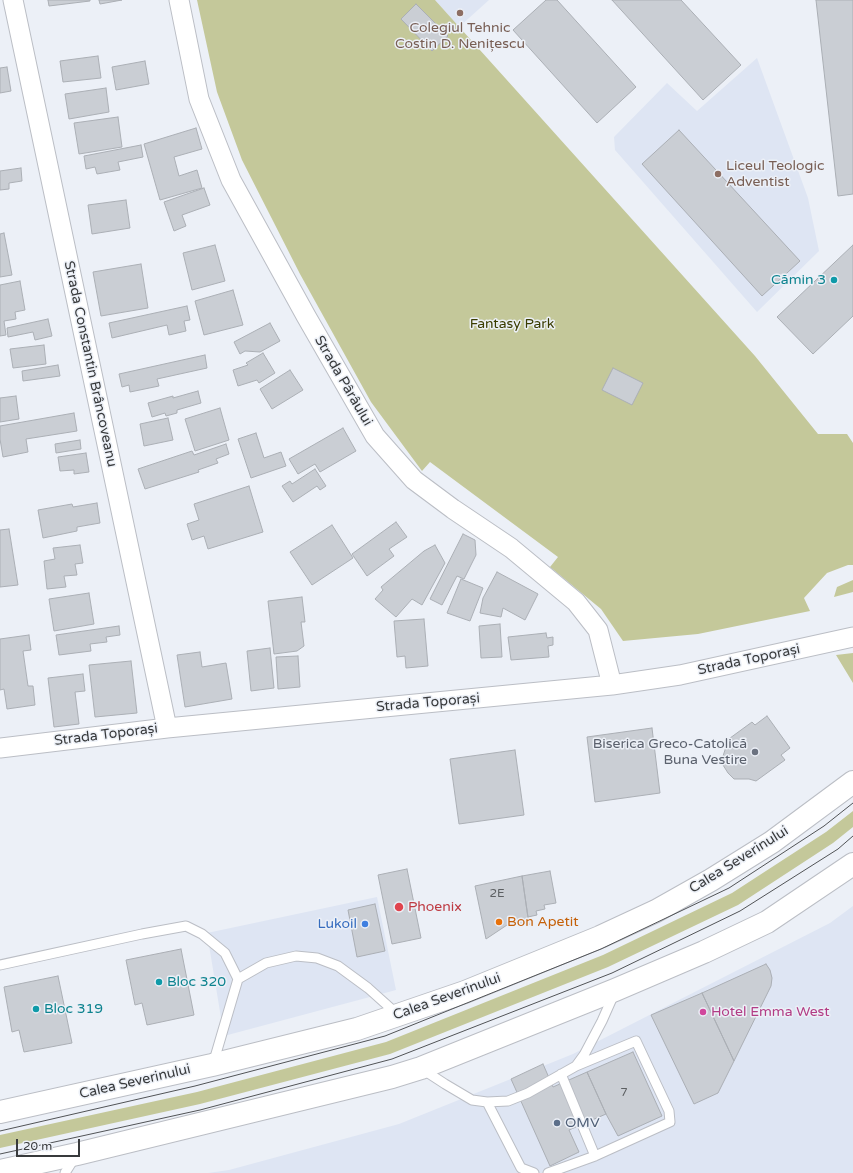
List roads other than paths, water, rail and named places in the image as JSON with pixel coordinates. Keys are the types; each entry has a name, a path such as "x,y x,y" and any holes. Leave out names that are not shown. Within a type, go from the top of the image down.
{"main road":[{"name":"Calea Severinului","path":"0,1112 212,1065 357,1028 466,992 600,937 656,911 711,880 772,842 853,782"},
{"path":"0,1171 77,1154 392,1077 421,1068 615,990 704,952 767,922 853,864"}],"street":[{"name":"Strada Constantin Brâncoveanu","path":"13,0 167,728"},
{"name":"Strada Pârâului","path":"179,0 199,98 231,180 306,316 375,436 414,480 453,509 511,548 576,602 598,630 612,685"},
{"name":"Strada Toporași","path":"0,748 167,728 612,685 680,675 853,636"}],"lane":[{"path":"0,965 186,926 202,934 225,953 238,979 212,1065"},
{"path":"238,979 266,963 296,956 316,958 338,966 368,988 398,1014"},
{"path":"576,1066 584,1055 598,1028 615,990"},
{"path":"421,1068 472,1100 487,1102 508,1101 528,1093 576,1066 636,1041 669,1111 670,1122 595,1156 548,1173"},
{"path":"561,1074 595,1156"},
{"path":"487,1102 521,1168 534,1173"},
{"path":"65,1173 77,1154"}],"tram line":[{"path":"0,1131 195,1086 385,1036 601,949 729,888 824,826 853,803"},
{"path":"0,1154 200,1110 392,1059 612,973 740,911 838,849 853,836"}],"place":[{"name":"Colegiul Tehnic Costin D. Nenițescu","path":"460,13"},
{"name":"Liceul Teologic Adventist","path":"718,174"},
{"name":"Cămin 3","path":"834,280"},
{"name":"Biserica Greco-Catolică Buna Vestire","path":"755,752"},
{"name":"Phoenix","path":"399,907"},
{"name":"Bon Apetit","path":"499,922"},
{"name":"Lukoil","path":"365,924"},
{"name":"Bloc 320","path":"159,982"},
{"name":"Bloc 319","path":"36,1009"},
{"name":"Hotel Emma West","path":"703,1012"},
{"name":"OMV","path":"557,1123"}],"park label":[{"name":"Fantasy Park","path":"512,324"}]}
